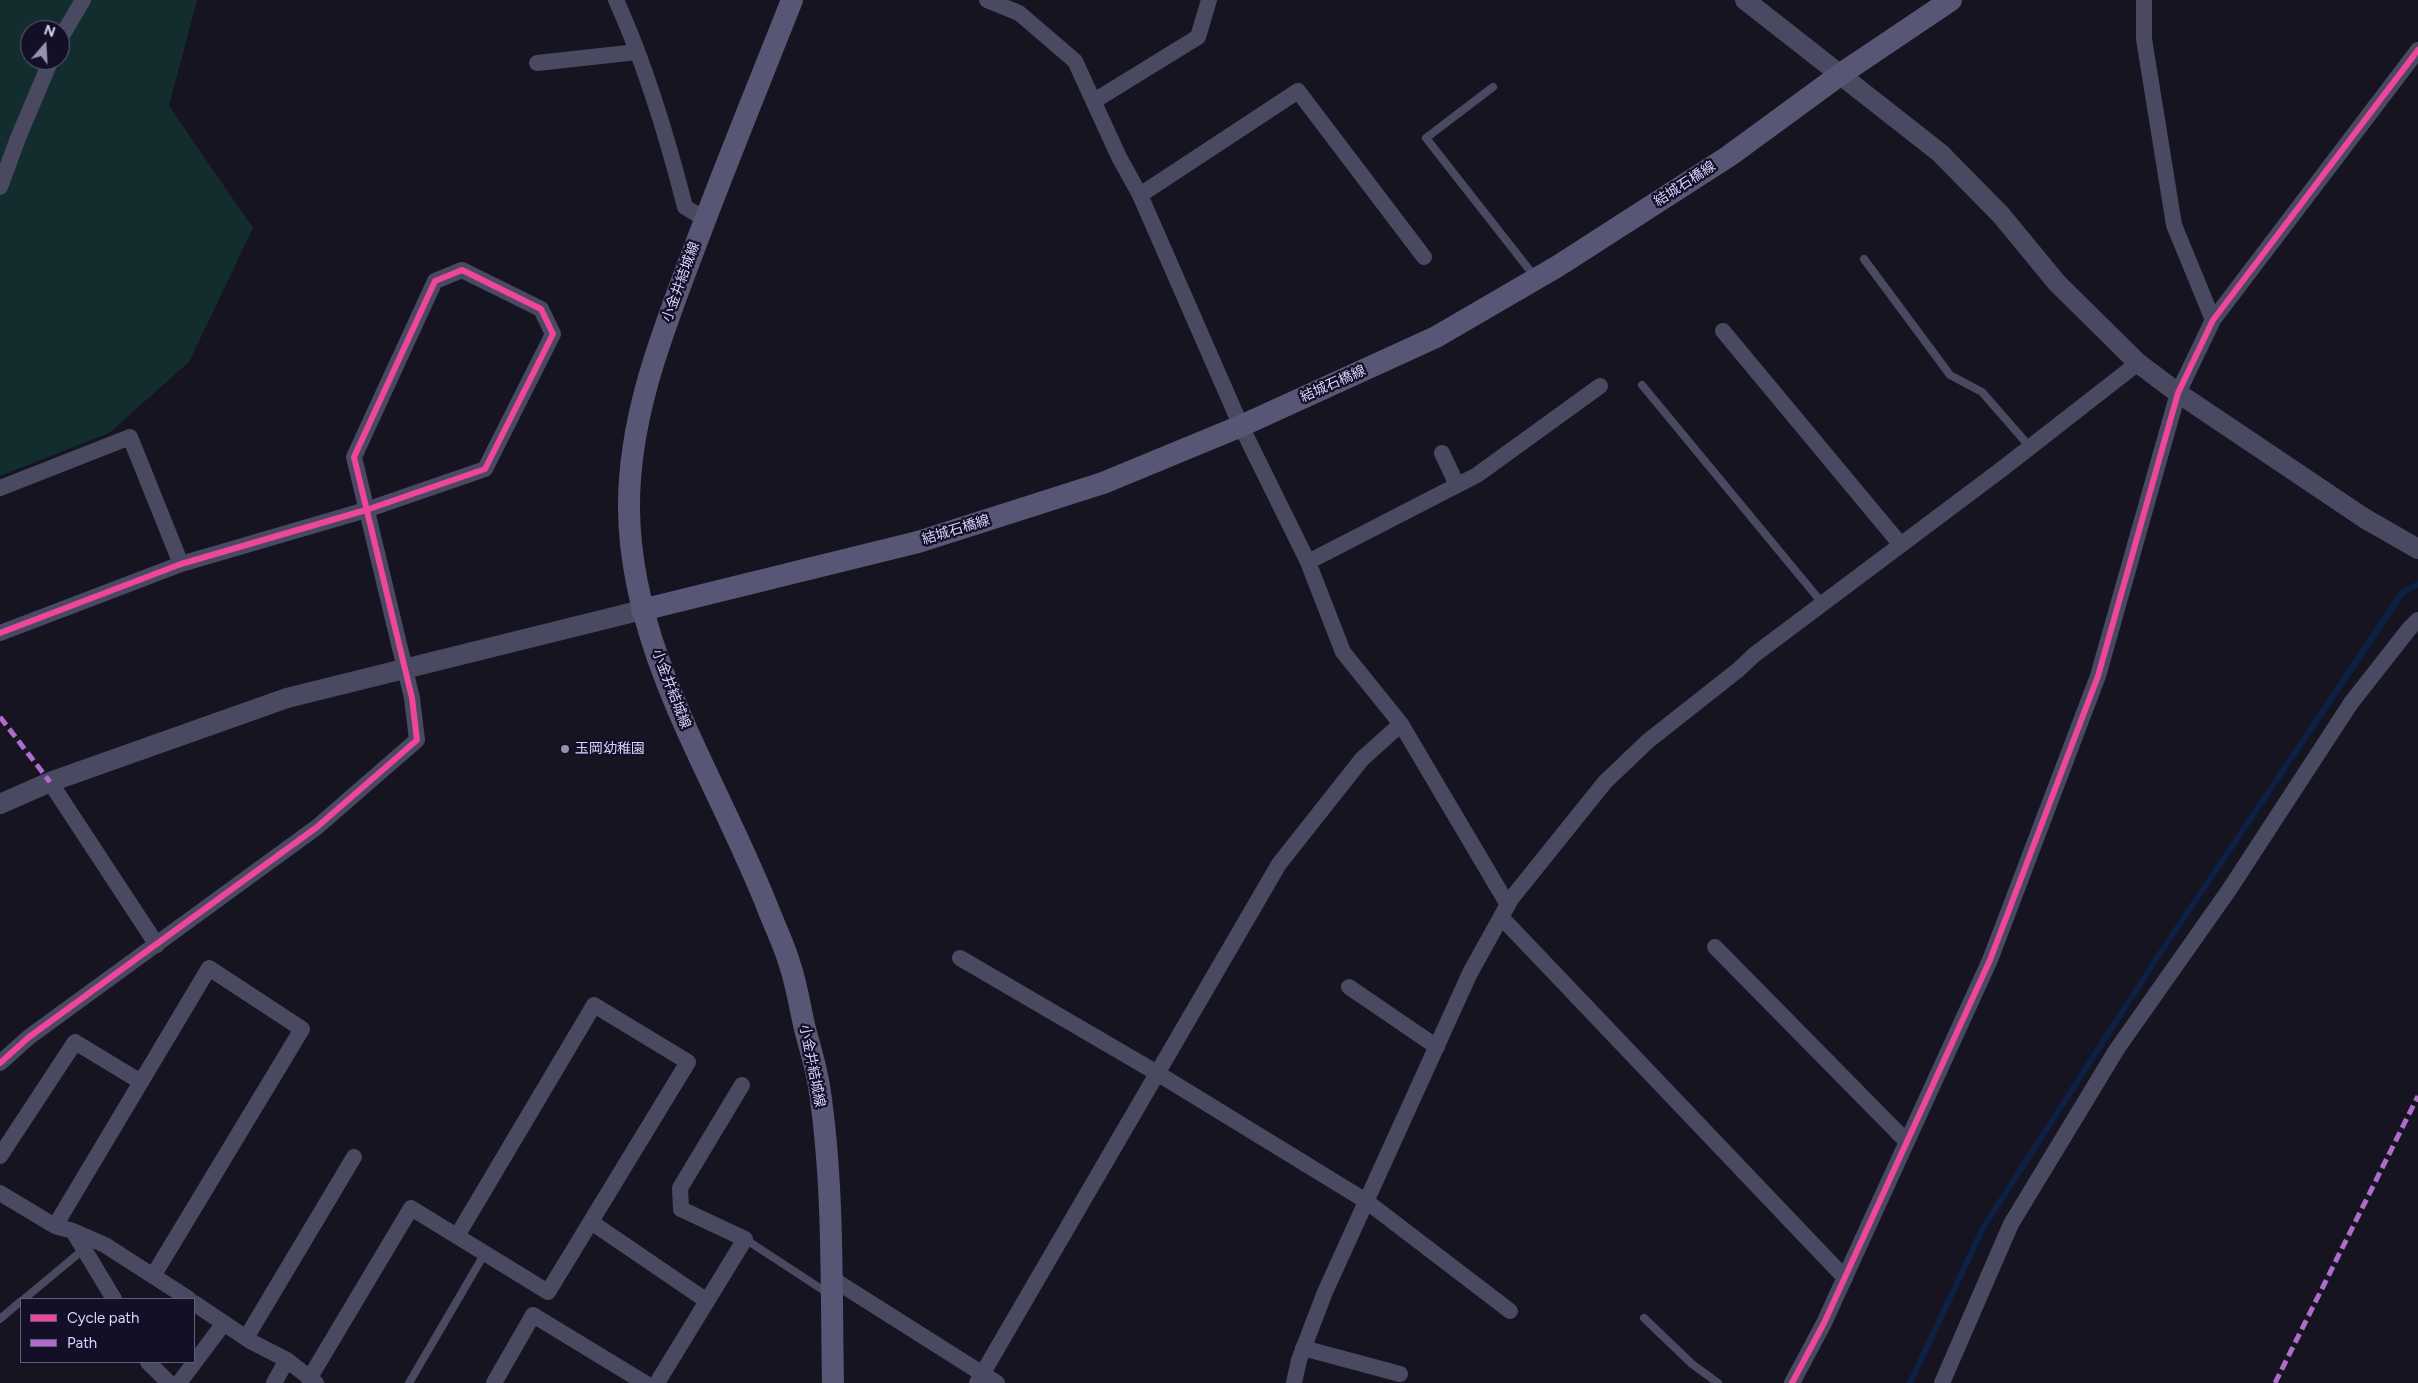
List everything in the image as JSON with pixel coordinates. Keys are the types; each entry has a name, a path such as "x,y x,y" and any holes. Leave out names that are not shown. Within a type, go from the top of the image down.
{"main road":[{"name":"小金井結城線","path":"792,0 705,219 652,361 636,428 630,474 629,509 632,552 642,610 663,671 689,735 748,856 790,964 818,1085 828,1184 833,1383"},
{"name":"結城石橋線","path":"642,610 918,542 1022,511 1103,483 1241,426 1436,337 1537,278 1729,156 1841,74 1951,0"}],"street":[{"path":"70,22 83,0"},
{"path":"616,0 666,132 685,207 705,219"},
{"path":"987,0 1018,13 1075,61 1119,157 1140,195 1241,426 1308,562 1343,652 1402,724 1505,911 1845,1278"},
{"path":"1094,101 1198,37 1209,0"},
{"path":"1746,0 1940,153 2001,215 2057,283 2138,363 2178,393 2364,518 2418,549"},
{"path":"2144,0 2144,39 2174,225 2213,320"},
{"path":"1792,1383 1824,1323 1990,960 2098,676 2178,393 2213,320 2418,50"},
{"path":"537,63 637,52"},
{"path":"0,187 47,70"},
{"path":"1140,195 1298,91 1424,257"},
{"path":"0,634 181,564 366,510 485,469 553,334 541,309 462,270 435,281 354,457 366,510 412,698 417,740 317,827 29,1037 0,1063"},
{"path":"1723,331 1900,545"},
{"path":"1294,1383 1304,1348 1325,1292 1470,973 1505,911 1605,782 1633,754 1754,655 2138,363"},
{"path":"1308,562 1478,475 1600,386"},
{"path":"0,488 130,437 181,564"},
{"path":"1442,453 1457,485"},
{"path":"0,804 50,782 287,698 642,610"},
{"path":"1942,1383 2011,1224 2117,1049 2229,890 2351,703 2418,620"},
{"path":"980,1379 1279,864 1362,759 1402,724"},
{"path":"50,782 157,945"},
{"path":"1715,947 1907,1142"},
{"path":"960,958 1158,1073 1366,1201 1510,1311"},
{"path":"55,1226 209,968 302,1029 153,1276"},
{"path":"1349,987 1437,1047"},
{"path":"195,1303 246,1338 288,1360 313,1381 411,1208 548,1292 688,1062 594,1005 458,1236"},
{"path":"0,1156 75,1042 141,1082"},
{"path":"657,1383 745,1239 681,1209 680,1188 742,1085"},
{"path":"246,1338 354,1157"},
{"path":"0,1193 55,1226 73,1231 105,1245 187,1298"},
{"path":"591,1222 707,1301"},
{"path":"73,1231 113,1298"},
{"path":"831,1287 980,1379 997,1383"},
{"path":"495,1383 533,1315 646,1383"},
{"path":"195,1362 224,1323"},
{"path":"1304,1348 1400,1374"},
{"path":"274,1383 288,1360"},
{"path":"149,1363 169,1383"},
{"path":"179,1383 194,1363"}],"lane":[{"path":"1493,86 1426,138 1537,278"},
{"path":"1864,259 1950,375 1982,392 2030,447"},
{"path":"1642,385 1823,604"},
{"path":"745,1239 831,1287"},
{"path":"24,1298 84,1249"},
{"path":"409,1383 485,1253"},
{"path":"0,1319 20,1302"},
{"path":"1644,1318 1692,1364 1718,1383"}],"green space":[{"path":"0,0 197,0 169,106 253,228 189,362 109,433 0,476"}],"waterway":[{"path":"1910,1383 1983,1228 2155,961 2402,593 2418,584"}],"marked path":[{"path":"0,717 50,782"},
{"path":"2275,1383 2418,1096"}],"cycle path":[{"path":"1792,1383 1824,1323 1990,960 2098,676 2178,393 2213,320 2418,50"},
{"path":"0,633 181,564 366,510 485,469 553,334 541,309 462,270 435,281 354,457 412,698 417,740 317,827 29,1037 0,1063"}],"place":[{"name":"玉岡幼稚園","path":"565,749"}]}
